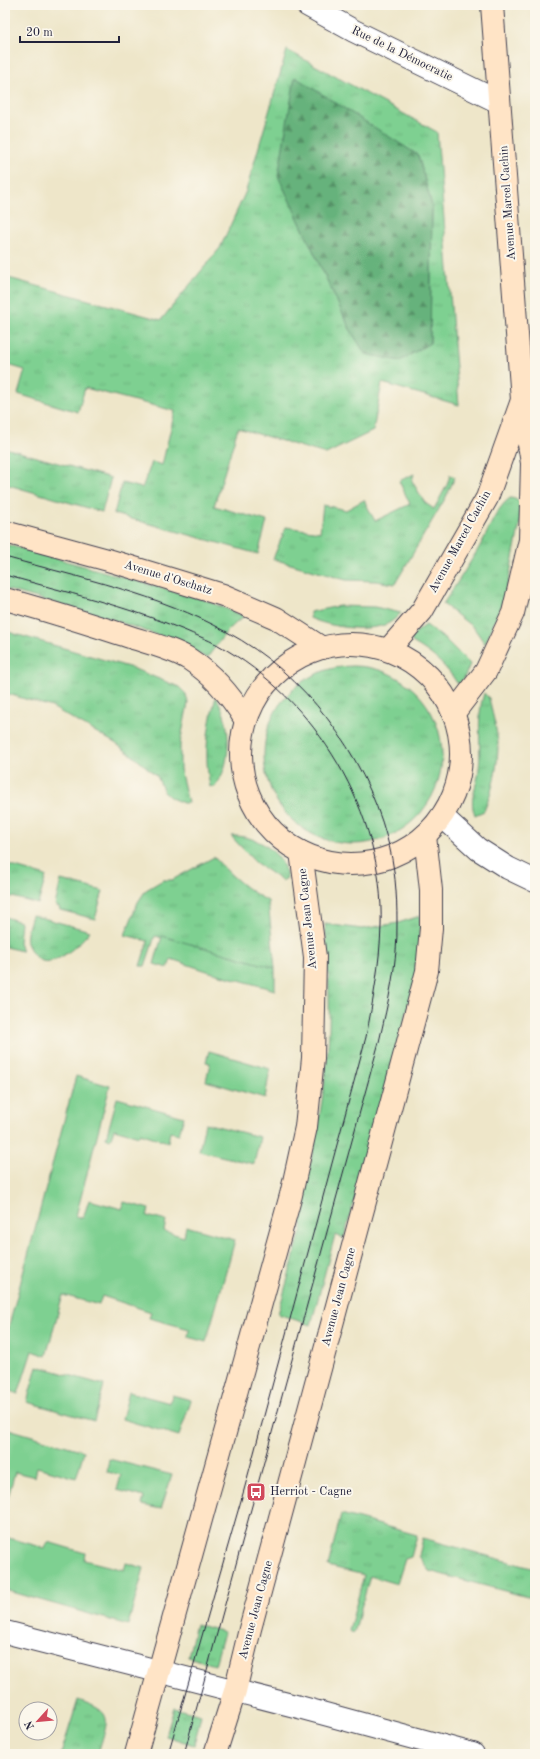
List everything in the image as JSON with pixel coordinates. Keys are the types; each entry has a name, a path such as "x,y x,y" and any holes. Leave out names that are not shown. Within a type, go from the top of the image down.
{"street":[{"name":"Rue de la Démocratie","path":"307,5 354,31 499,102"},
{"name":"Avenue Marcel Cachin","path":"453,714 486,671 513,613 530,540 532,463 522,400 504,145 499,102 492,5"},
{"name":"Avenue Marcel Cachin","path":"388,650 422,610 487,498 522,400"},
{"name":"Avenue d'Oschatz","path":"5,532 108,560 223,595 276,618 322,648"},
{"path":"5,599 58,614 167,649 189,659 216,681 236,705 245,719"},
{"path":"355,644 388,650 409,661 427,675 442,693 453,714 460,740 460,766 454,792 442,816 424,836 401,851 368,863 351,864 325,862 300,852 275,834 256,808 242,767 241,747 245,719 256,697 268,681 300,656 322,648 355,644"},
{"path":"442,816 478,849 508,868 535,881"},
{"name":"Avenue Jean Cagne","path":"215,1754 235,1691 250,1629 427,971 431,928 431,890 424,836"},
{"name":"Avenue Jean Cagne","path":"136,1754 291,1195 306,1127 313,1058 315,957 300,852"},
{"path":"5,1632 473,1754"}],"green space":[{"path":"287,50 437,132 459,405 382,383 373,431 326,454 238,428 214,506 267,521 258,554 114,514 122,483 142,488 152,462 162,465 175,411 85,388 78,412 18,394 25,370 5,364 5,277 161,320 220,248 246,191","holes":["418,155 432,206 430,343 350,329 279,177"]},
{"path":"295,77 418,155 432,206 430,343 400,361 365,354 350,329 278,176"},
{"path":"5,448 111,478 102,512 5,484"},
{"path":"414,474 412,481 425,503 434,509 447,485 450,475 455,477 446,497 395,584 376,581 346,580 273,559 286,527 320,532 323,505 346,510 364,500 375,521 410,504 399,481"},
{"path":"510,498 519,502 521,507 521,518 505,598 485,644 474,628 443,604 480,546 496,514"},
{"path":"5,544 205,600 244,616 227,631 207,658 172,640 108,618 5,589"},
{"path":"339,606 375,607 401,613 389,623 371,628 349,628 328,624 310,618 310,612"},
{"path":"426,625 445,639 470,664 462,683 457,683 448,670 425,650 412,642 411,636"},
{"path":"5,631 132,668 179,687 186,694 188,703 180,744 180,769 188,803 183,803 171,798 164,792 157,776 115,743 52,707 5,693"},
{"path":"344,666 362,666 387,673 402,681 416,692 427,706 435,721 442,746 442,764 435,789 427,804 416,818 402,829 379,840 362,844 344,844 327,840 311,833 297,824 284,811 275,797 268,781 264,764 264,746 268,729 275,713 284,699 297,686 311,677 327,670"},
{"path":"484,693 489,698 497,733 498,753 494,778 487,803 484,811 475,815 473,810 473,800 478,776 480,755 479,724 481,703"},
{"path":"216,697 225,719 228,743 225,768 214,788 212,786 210,787 208,776 207,742 210,720"},
{"path":"231,836 250,838 267,846 280,860 287,878 282,881 255,862"},
{"path":"214,857 239,882 268,901 275,968 155,936 145,966 140,966 148,941 125,935 138,902 146,890 163,880 172,880"},
{"path":"5,864 46,876 38,904 5,895"},
{"path":"61,880 103,891 95,919 60,910 59,907 55,905"},
{"path":"32,915 90,931 72,950 63,956 47,962 39,960 33,954 27,943 27,932"},
{"path":"420,916 419,968 344,1238 335,1235 311,1325 278,1314 303,1224 295,1222 313,1151 325,1079 329,1017 325,924 362,929 398,923"},
{"path":"5,917 21,922 19,942 22,951 5,947"},
{"path":"162,936 275,968 275,990 210,972 171,959 168,968 154,964"},
{"path":"209,1051 270,1069 265,1098 206,1081 210,1063 206,1062"},
{"path":"76,1076 110,1086 76,1216 83,1218 89,1200 122,1209 124,1202 149,1209 147,1216 166,1221 164,1231 184,1237 186,1226 235,1240 206,1342 188,1337 189,1329 149,1318 151,1312 102,1296 99,1305 63,1295 46,1356 32,1351 18,1394 5,1389 5,1333 7,1333"},
{"path":"117,1098 184,1117 179,1134 170,1132 168,1142 140,1133 139,1136 114,1129 110,1140 106,1138"},
{"path":"205,1123 260,1137 254,1164 199,1151"},
{"path":"37,1366 104,1385 94,1421 27,1402"},
{"path":"129,1392 170,1403 172,1395 191,1400 179,1436 122,1419"},
{"path":"5,1428 84,1451 76,1478 37,1467 35,1477 15,1472 5,1508"},
{"path":"109,1459 172,1475 161,1509 142,1505 144,1497 117,1490 121,1475 107,1472"},
{"path":"341,1514 417,1535 411,1557 405,1559 397,1584 370,1576 354,1633 349,1631 364,1575 328,1566"},
{"path":"5,1537 45,1548 48,1542 85,1553 84,1560 124,1570 126,1563 144,1568 128,1625 5,1590"},
{"path":"423,1538 535,1569 535,1599 429,1571 419,1556"},
{"path":"196,1624 224,1632 215,1665 188,1657"},
{"path":"78,1700 99,1709 104,1714 106,1719 106,1725 98,1754 61,1754"},
{"path":"174,1708 201,1715 194,1745 166,1736"}],"tram line":[{"path":"5,557 119,588 174,607 227,632 255,649 282,670 306,693 328,719 347,747 377,806 390,848 394,869 397,911 396,952 392,982 379,1042 184,1754"},
{"path":"5,575 95,600 162,621 218,645 253,668 285,696 314,728 338,763 357,802 371,842 379,884 381,926 378,968 366,1037 244,1490 168,1754"}],"place":[{"name":"Herriot - Cagne","path":"256,1492"}]}
